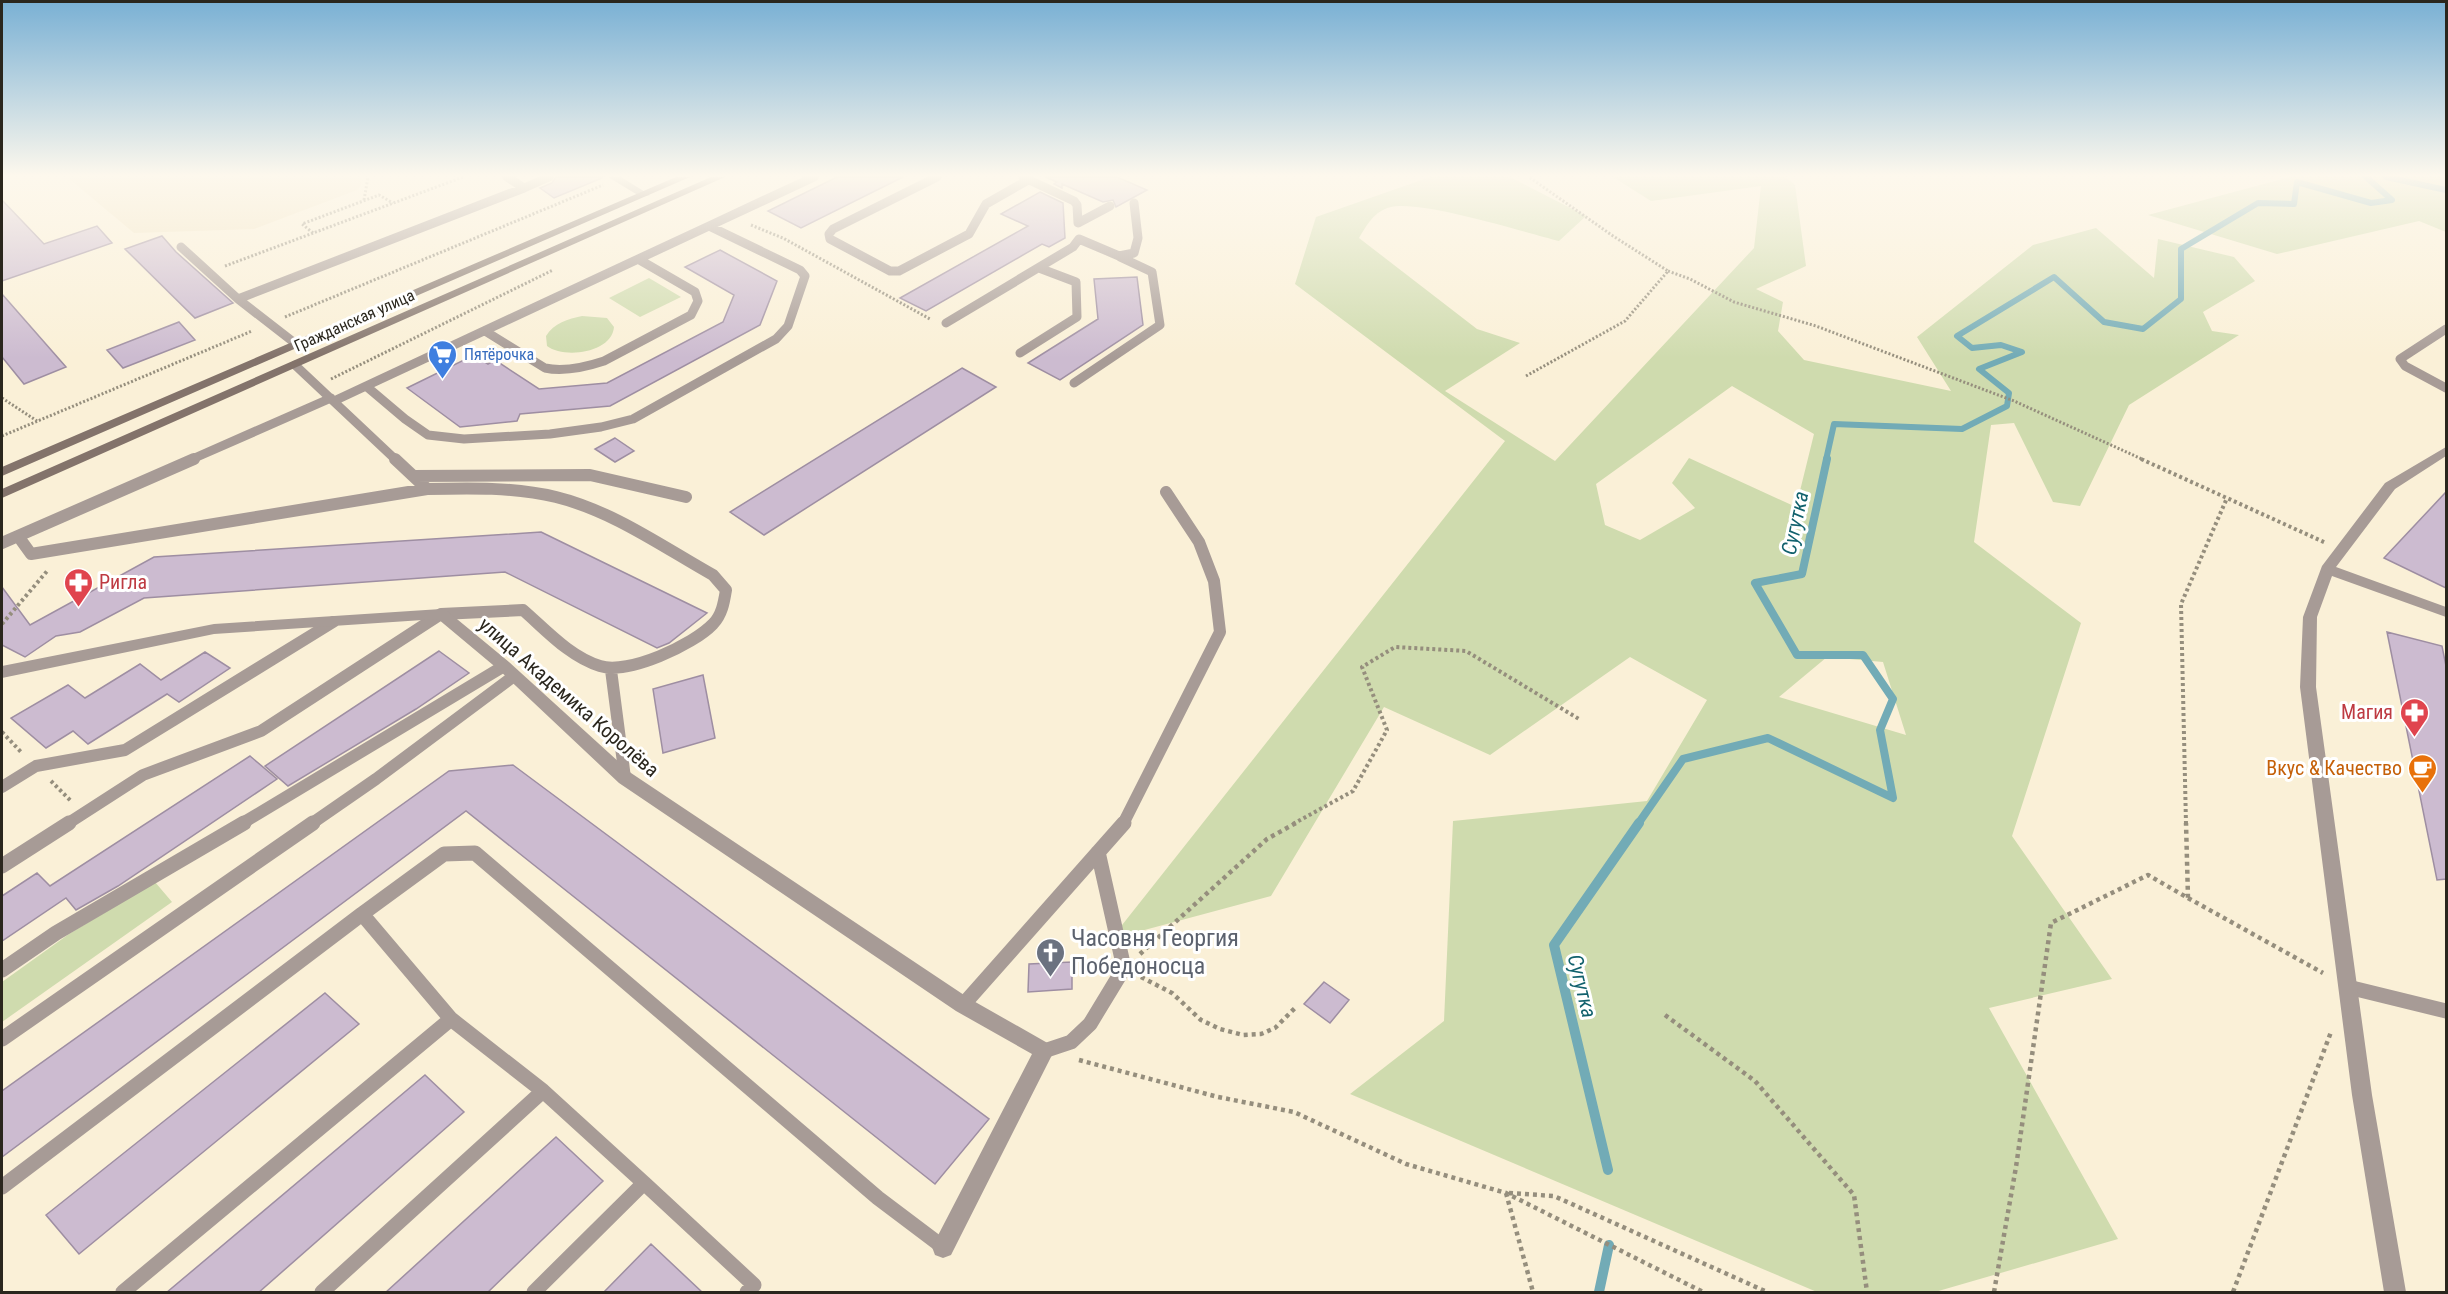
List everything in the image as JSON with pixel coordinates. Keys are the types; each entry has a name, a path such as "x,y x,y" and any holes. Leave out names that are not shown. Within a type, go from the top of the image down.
{"main road":[{"name":"Гражданская улица","path":"2,472 546,237"},
{"name":"Гражданская улица","path":"2,494 583,237"}],"street":[{"path":"2395,1293 2362,1095 2308,687 2310,617 2327,569 2390,486 2446,452"},
{"path":"2327,569 2446,612"},
{"path":"2,672 214,629 441,614"},
{"name":"улица Академика Королёва","path":"441,614 509,671 625,778 963,1005 1044,1051"},
{"path":"943,1247 1044,1051"}],"lane":[{"path":"238,299 397,237"},
{"path":"2,543 366,386 685,237"},
{"path":"366,386 426,434 449,440 601,427 633,419 769,344 788,326 804,281 804,274 732,237"},
{"path":"830,237 890,271 899,271 963,237"},
{"path":"1119,256 1134,253 1138,237"},
{"path":"945,323 1073,247 1079,239 1152,272 1160,325 1074,382"},
{"path":"181,247 238,299 296,344"},
{"path":"485,331 541,367 549,369 590,366 604,361 688,318 698,301 695,292 638,259"},
{"path":"1020,353 1077,317 1076,282 1039,268"},
{"path":"2446,329 2400,359 2405,366 2446,388"},
{"path":"295,365 427,489"},
{"path":"413,476 591,476 686,497"},
{"path":"2,866 143,775 261,731 441,614 523,610 577,656 611,670 635,664 688,642 713,624 724,606 726,590 713,575 606,516 556,497 500,490 427,489 31,554 18,536"},
{"path":"963,1005 1124,823 1220,632 1214,580 1199,542 1166,492"},
{"path":"2,787 36,766 125,750 333,622"},
{"path":"611,670 625,778"},
{"path":"2,970 56,933 356,757 509,671"},
{"path":"2,1039 376,779 509,671"},
{"path":"1044,1051 1071,1042 1090,1024 1124,968 1098,852"},
{"path":"2,1187 444,854 475,853 878,1198 943,1247"},
{"path":"362,914 452,1019 543,1091 754,1285 747,1293"},
{"path":"2348,987 2446,1011"},
{"path":"123,1293 452,1019"},
{"path":"322,1293 543,1091"},
{"path":"534,1293 644,1183"}],"path":[{"path":"208,272 301,237"},
{"path":"276,321 475,237"},
{"path":"782,237 937,323 945,323"},
{"path":"1615,237 1668,271 1690,279 1734,302 1816,326 1996,396 2014,400 2340,550"},
{"path":"317,385 553,270"},
{"path":"1526,376 1625,321 1668,271"},
{"path":"2,436 262,326"},
{"path":"2,398 38,421"},
{"path":"2188,898 2181,604 2227,498"},
{"path":"2,624 66,549"},
{"path":"1296,1007 1275,1028 1261,1034 1231,1032 1201,1020 1172,993 1124,968 1267,839 1353,791 1388,730 1362,667 1395,646 1466,651 1579,719"},
{"path":"1994,1293 2016,1167 2051,923 2148,875 2348,987 2233,1293"},
{"path":"1665,1015 1755,1081 1854,1195 1867,1293"},
{"path":"1044,1051 1218,1096 1294,1112 1406,1164 1506,1193 1703,1293"},
{"path":"1506,1193 1533,1293"},
{"path":"1506,1193 1554,1196 1767,1293"}],"green space":[{"path":"1310,237 1359,237 1477,329 1520,343 1445,391 1555,461 1754,248 1755,237 1802,237 1806,266 1756,289 1783,302 1778,331 1804,360 1951,391 1917,337 2033,245 2061,237 2107,237 2154,278 2158,239 2234,257 2255,281 2203,312 2212,331 2239,335 2129,405 2080,506 2053,502 2014,423 1991,425 1974,542 2081,623 2012,836 2112,979 1989,1008 2118,1239 1935,1292 1817,1292 1350,1094 1444,1021 1453,821 1647,801 1707,700 1630,657 1490,755 1384,707 1271,896 1111,939 1505,441 1295,284","holes":["1732,386 1814,434 1796,507 1689,458 1672,483 1695,508 1640,540 1605,525 1596,484","1827,657 1883,662 1906,735 1779,697"]},
{"path":"1546,237 1563,237 1559,241"},
{"path":"2222,237 2348,237 2277,254"},
{"path":"649,278 681,297 640,317 609,298"},
{"path":"582,316 607,318 614,327 605,343 596,348 575,353 555,350 547,346 546,336 553,328 567,320"},
{"path":"155,882 172,902 2,1022 2,982 69,934"}],"building":[{"path":"2,237 38,237 44,244 63,237 107,237 112,243 2,281"},
{"path":"163,237 176,252 233,303 195,318 125,249"},
{"path":"1008,237 1065,237 1049,247 1042,244 926,311 900,298"},
{"path":"720,250 777,281 760,325 610,406 520,414 517,421 460,427 407,388 474,355 488,364 495,360 539,389 607,383 723,322 734,295 685,267"},
{"path":"1137,277 1143,325 1060,380 1028,363 1098,319 1094,279"},
{"path":"2,294 66,367 24,384 2,357"},
{"path":"179,322 195,340 123,368 107,350"},
{"path":"962,368 996,387 764,535 730,512"},
{"path":"615,438 634,451 615,462 595,449"},
{"path":"2446,492 2446,588 2384,558"},
{"path":"541,532 707,613 669,643 657,648 505,572 144,598 80,632 56,636 25,657 2,645 2,587 30,625 154,557"},
{"path":"2387,632 2442,646 2446,666 2446,879 2437,880"},
{"path":"439,651 469,673 416,709 288,786 265,766"},
{"path":"205,652 230,668 179,702 167,694 88,744 73,731 46,748 11,718 68,685 85,698 140,664 161,680"},
{"path":"703,675 715,738 663,753 653,689"},
{"path":"250,756 277,779 118,886 76,910 66,898 2,941 2,896 37,873 50,886"},
{"path":"513,765 989,1119 935,1184 466,811 2,1157 2,1091 449,771"},
{"name":"Часовня Георгия Победоносца","path":"1072,962 1072,989 1028,992 1029,964"},
{"path":"1324,982 1349,1000 1330,1023 1304,1004"},
{"path":"325,993 359,1024 79,1254 46,1215"},
{"path":"425,1075 464,1112 258,1293 166,1293"},
{"path":"556,1137 603,1181 487,1293 385,1293"},
{"path":"651,1244 703,1293 603,1293"}],"waterway":[{"name":"Сугутка","path":"1826,460 1834,424 1962,429 2007,406 2009,393 1979,369 2022,352 2001,345 1972,348 1957,336 2054,277 2104,322 2143,329 2181,299 2181,249 2200,237"},
{"name":"Сугутка","path":"1638,824 1683,759 1768,738 1893,798 1880,730 1893,699 1863,655 1797,655 1755,583 1802,574 1827,459"},
{"name":"Сугутка","path":"1608,1170 1554,945 1639,823"},
{"name":"Сугутка","path":"1599,1292 1609,1245"}],"place":[{"name":"Пятёрочка","path":"443,380"},
{"name":"Ригла","path":"78,608"},
{"name":"Магия","path":"2414,738"},
{"name":"Вкус & Качество","path":"2423,794"},
{"name":"Часовня Георгия Победоносца","path":"1050,978"}]}
